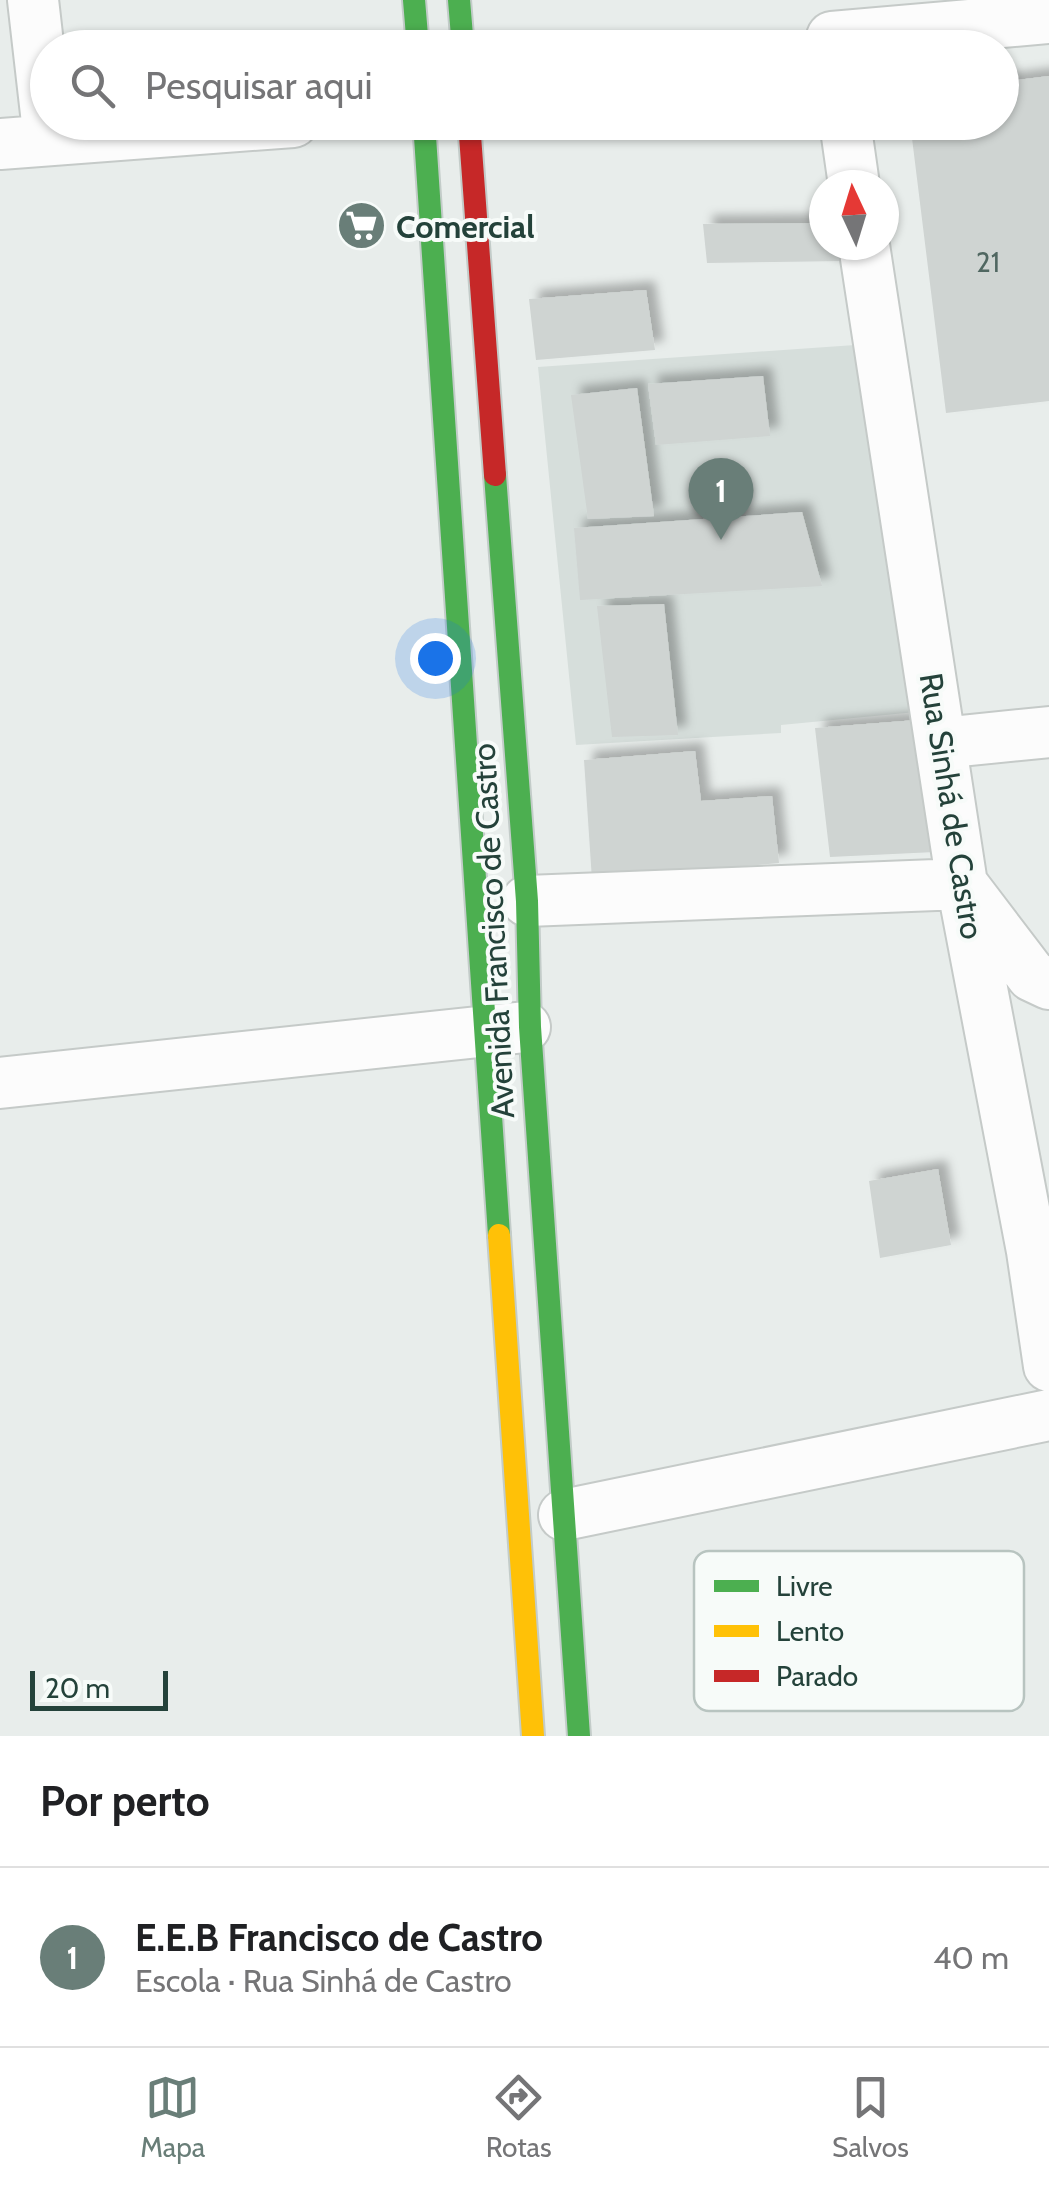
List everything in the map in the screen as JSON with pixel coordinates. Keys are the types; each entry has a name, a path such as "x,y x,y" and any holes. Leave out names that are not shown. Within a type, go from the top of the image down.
{"main road":[{"path":"414,0 416,30"},
{"path":"459,0 462,30"},
{"name":"Avenida Francisco de Castro","path":"426,140 508,1029 564,1514 580,1736"},
{"name":"Avenida Francisco de Castro","path":"471,140 527,902 508,1029 533,1736"}],"street":[{"path":"33,0 37,30"},
{"path":"831,28 1049,18"},
{"path":"0,144 50,140"},
{"path":"848,140 852,170"},
{"name":"Rua Sinhá de Castro","path":"866,260 962,884 1040,1250 1049,1366"},
{"path":"941,742 1049,732"},
{"path":"527,902 962,884 1032,976 1049,984"},
{"path":"0,1083 508,1029"},
{"path":"564,1514 1049,1415"}],"shaded area":[{"path":"855,345 916,712 781,725 781,733 576,745 538,367"}],"building":[{"path":"1049,76 1049,401 946,413 912,140 1019,140 1019,80"},
{"path":"809,223 809,260 846,261 707,263 703,224"},
{"path":"646,290 655,350 536,360 529,299"},
{"path":"763,376 770,436 656,445 648,384"},
{"path":"637,388 654,516 588,519 571,395"},
{"path":"802,512 822,586 580,600 574,528"},
{"path":"664,604 678,735 612,737 597,606"},
{"path":"917,720 935,852 830,857 815,728"},
{"path":"695,751 701,801 772,796 779,863 592,880 584,760"},
{"path":"938,1169 951,1245 880,1258 869,1181"}],"traffic: fast":[{"path":"414,0 416,30"},
{"path":"459,0 462,30"},
{"path":"425,140 499,1235"},
{"path":"495,475 527,901 530,1027 579,1736"}],"traffic: slow":[{"path":"499,1235 533,1736"}],"traffic: jam":[{"path":"470,140 495,475"}],"place":[{"name":"Comercial","path":"361,226"},
{"name":"E.E.B Francisco de Castro","path":"721,540"}]}
